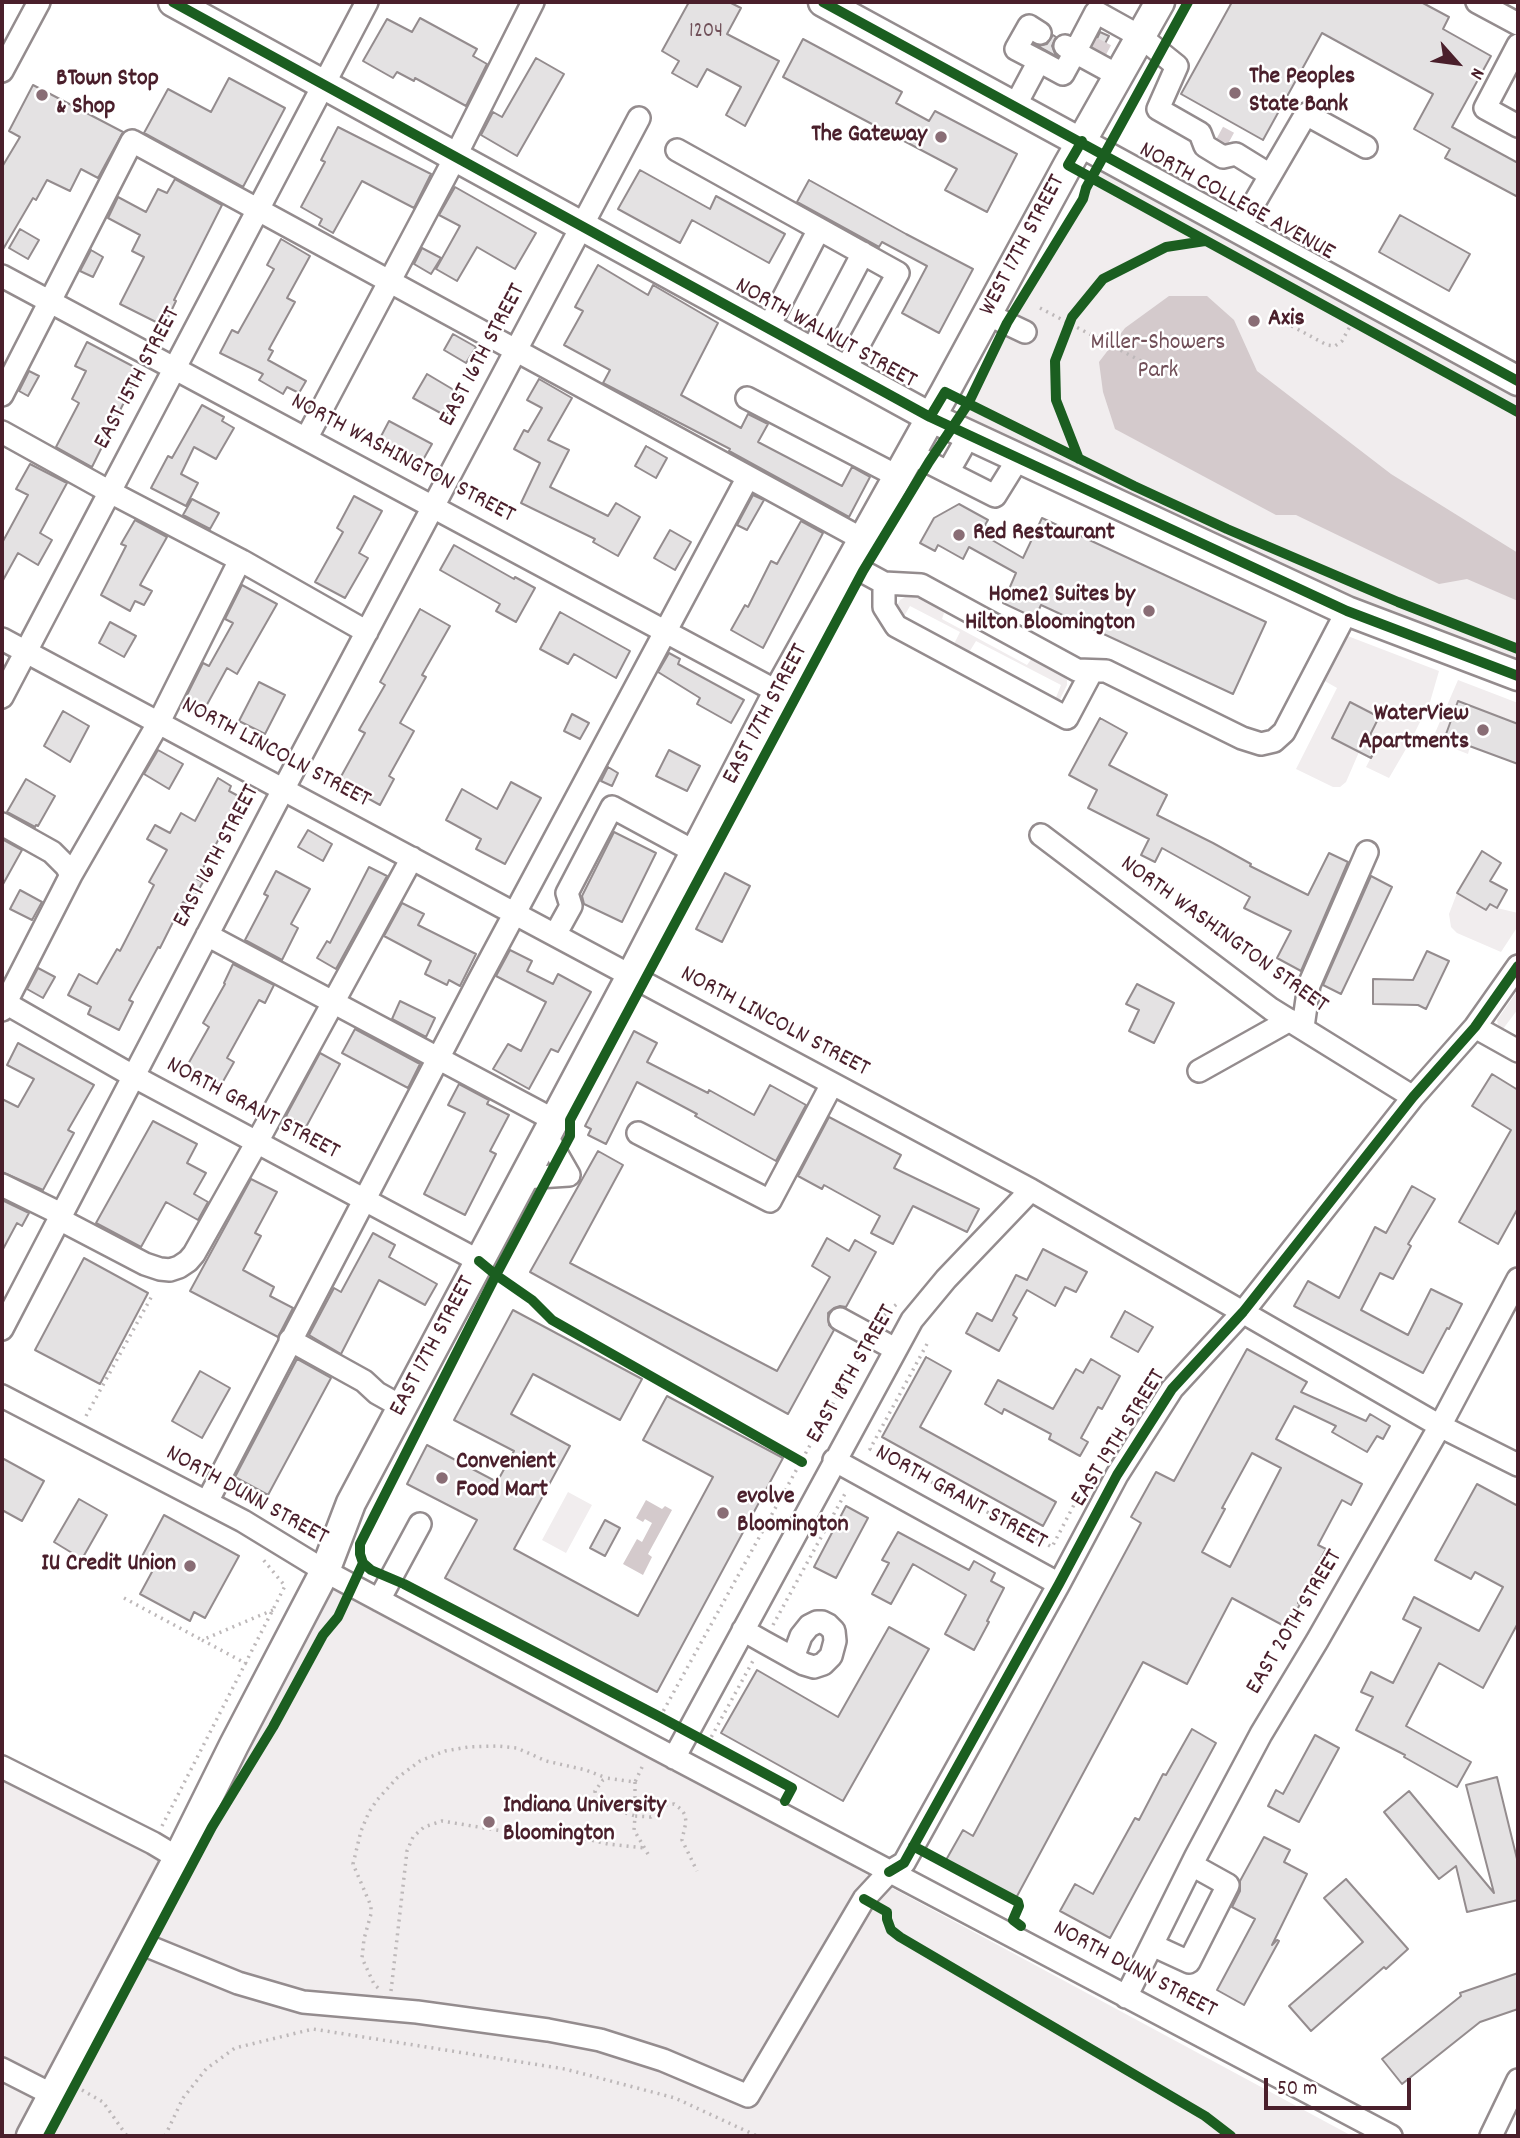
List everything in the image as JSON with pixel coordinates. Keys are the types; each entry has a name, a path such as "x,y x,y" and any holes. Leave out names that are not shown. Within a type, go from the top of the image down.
{"main road":[{"name":"NORTH WALNUT STREET","path":"173,2 930,417 1347,611 1518,676"},
{"name":"NORTH COLLEGE AVENUE","path":"823,2 1518,381"},
{"name":"WEST 17TH STREET","path":"930,417 1160,2"},
{"name":"EAST 17TH STREET","path":"32,2136 66,2092 135,1941 325,1571 351,1503 631,976 778,692 930,417"}],"street":[{"path":"3,67 39,2"},
{"name":"EAST 15TH STREET","path":"2,697 367,2"},
{"path":"1478,2 1518,24"},
{"path":"306,439 390,282 532,4"},
{"path":"1040,33 1029,26 1016,49 1063,74 1081,54 1096,12 1109,28 1141,37 1177,66 1158,109 1221,141 1270,176"},
{"path":"1518,45 1485,108 1518,126"},
{"path":"1081,54 1119,76"},
{"path":"1015,106 1039,61"},
{"path":"1240,229 1306,114 1366,147"},
{"name":"EAST 16TH STREET","path":"2,1329 284,788 639,118"},
{"path":"2,395 132,141 862,539"},
{"path":"677,150 898,273 845,370"},
{"path":"768,328 819,229"},
{"path":"811,352 863,253"},
{"name":"NORTH WASHINGTON STREET","path":"2,276 778,692"},
{"path":"987,314 1025,332"},
{"path":"747,398 903,465 948,472 995,496 1018,459"},
{"path":"2,432 240,560 367,632"},
{"path":"948,472 969,435"},
{"path":"207,1502 314,1293 748,477"},
{"path":"3,1005 71,875 159,722 240,560"},
{"path":"849,564 884,583 921,585 1077,670 1105,671 1242,738 1261,744 1274,741 1284,732 1347,611"},
{"path":"884,583 884,607 896,626 1067,718 1092,671"},
{"name":"NORTH LINCOLN STREET","path":"2,639 1031,1190 1440,1426 1518,1465"},
{"path":"555,935 571,906 567,893 612,807 695,852"},
{"path":"2,824 52,852 71,875"},
{"name":"NORTH WASHINGTON STREET","path":"1041,835 1271,1009 1413,1097"},
{"path":"1199,1071 1296,1023 1309,985 1367,852"},
{"path":"2,1185 145,1264 170,1270 179,1267 194,1254 412,858"},
{"path":"207,935 439,1058 550,1127 575,1178 523,1178"},
{"name":"EAST 19TH STREET","path":"135,1941 239,1983 303,2002 417,2011 527,2026 590,2038 663,2060 748,2096 864,1899 890,1872 904,1863 1117,1475 1172,1389 1243,1312 1413,1097 1475,1027 1518,966"},
{"name":"NORTH GRANT STREET","path":"3,1005 479,1261"},
{"path":"1475,1027 1518,1051"},
{"path":"638,1133 770,1200 832,1084"},
{"name":"EAST 18TH STREET","path":"674,1758 912,1320 946,1279 1031,1190"},
{"name":"EAST 20TH STREET","path":"1126,1997 1261,1734 1317,1642 1440,1426 1518,1279"},
{"path":"840,1319 895,1349"},
{"path":"290,1340 364,1381 377,1393 402,1407"},
{"name":"NORTH DUNN STREET","path":"2,1396 243,1521 564,1708 674,1758 1391,2136"},
{"name":"NORTH GRANT STREET","path":"834,1460 1059,1584"},
{"path":"379,1600 420,1524"},
{"path":"743,1630 793,1658"},
{"path":"2,1767 178,1858"},
{"path":"1152,1945 1189,1962 1228,1885 1192,1865"},
{"path":"2,2069 66,2092"},
{"path":"1491,2136 1518,2080"}],"path":[{"path":"1040,308 1070,320 1143,362"},
{"path":"1273,316 1327,345 1335,346 1342,341 1349,319 1365,328"},
{"path":"1064,335 1070,320"},
{"path":"86,1416 153,1294"},
{"path":"660,1717 879,1319 901,1301"},
{"path":"927,1344 870,1449 1052,1546 1076,1501 1082,1499 1086,1492"},
{"path":"708,1743 849,1487"},
{"path":"162,1827 281,1597"},
{"path":"124,1598 247,1664"},
{"path":"202,1640 275,1609"},
{"path":"648,1710 720,1749"},
{"path":"635,1782 606,1778 586,1770 546,1761 517,1748 497,1746 445,1751 420,1761 397,1778 377,1800 360,1831 353,1864 371,1906 362,1958 374,1984 391,1993 407,1851 416,1834 430,1823 442,1821 527,1835 546,1830 608,1843 645,1847"},
{"path":"646,1760 635,1782 634,1830 648,1854"},
{"path":"606,1778 597,1786 594,1795 601,1805 635,1816 652,1816 668,1804 674,1804 682,1810 686,1822 682,1840 697,1871"},
{"path":"165,2136 183,2098 206,2069 235,2048 313,2029 565,2068 675,2098 757,2136"},
{"path":"81,2074 66,2092 103,2102 127,2136"}],"shaded area":[{"name":"Miller-Showers Park","path":"1099,168 1518,398 1518,665 1347,598 960,419"},
{"path":"1169,296 1207,296 1234,320 1257,371 1391,474 1518,553 1518,601 1467,579 1439,584 1296,515 1276,515 1115,429 1103,392 1099,362 1125,328"},
{"path":"914,596 942,610 942,619 1027,665 1032,658 1061,673 1067,680 1067,685 1060,699 1055,700 1061,685 976,641 968,654 953,646 960,632 910,606 903,618 893,613 900,600"},
{"path":"1345,635 1439,671 1430,702 1389,778 1366,767 1380,740 1370,735 1379,717 1351,702 1332,738 1359,752 1346,782 1340,787 1333,787 1296,769 1337,688 1323,680"},
{"path":"1458,680 1518,703 1518,724 1458,702 1445,737 1470,746 1468,754 1432,740"},
{"path":"1457,893 1486,910 1490,904 1518,913 1518,926 1501,952 1457,933 1451,927 1449,914"},
{"path":"1518,990 1518,1009 1503,1029 1497,1020"},
{"path":"568,1492 592,1505 566,1553 542,1540"},
{"path":"646,1500 662,1509 665,1506 672,1510 648,1554 652,1557 643,1575 623,1564 637,1539 642,1542 652,1523 636,1518"},
{"name":"Indiana University Bloomington","path":"332,1586 1352,2136 2,2136 2,1776 182,1869"}],"building":[{"path":"689,2 729,2 741,8 727,34 779,61 745,126 726,115 741,87 707,69 697,87 672,73 679,61 662,51"},
{"path":"1232,2 1421,2 1449,17 1443,29 1491,56 1452,127 1518,163 1518,197 1445,158 1450,149 1414,129 1433,94 1322,33 1263,140 1181,94"},
{"path":"420,18 477,49 473,56 487,64 466,106 415,78 414,81 397,72 393,78 363,61 387,19 412,32"},
{"path":"1100,32 1109,36 1101,51 1093,47"},
{"path":"1053,35 1056,37 1052,46 1056,56 1038,46 1047,44"},
{"name":"The Gateway","path":"803,39 902,92 896,103 929,121 935,111 1017,154 987,212 945,190 957,169 783,77"},
{"path":"536,58 564,74 517,156 481,135 493,112 502,117"},
{"path":"229,78 285,108 243,187 144,133 168,89 211,112"},
{"path":"33,85 123,132 98,178 81,169 70,191 47,180 36,200 33,198 2,251 2,167 20,137 9,131"},
{"path":"338,127 431,174 414,208 362,181 333,233 319,225 322,219 301,207 325,162 321,160"},
{"path":"640,170 710,209 716,196 785,234 769,263 692,220 680,243 618,209"},
{"path":"175,179 222,205 174,300 176,301 164,326 120,304 144,257 132,251 140,235 108,218 118,197 146,212 158,189 167,193"},
{"path":"809,180 973,269 939,333 902,313 927,266 882,242 879,247 797,202"},
{"path":"455,187 536,233 515,269 477,247 457,281 436,269 460,226 439,215"},
{"path":"1400,215 1470,254 1449,291 1379,252"},
{"path":"20,229 39,240 28,259 9,248"},
{"path":"281,239 310,256 287,298 295,302 269,349 273,351 268,360 306,381 299,393 287,387 283,394 259,380 263,374 220,353 232,330 238,333 274,269 267,265"},
{"path":"422,248 441,258 431,274 414,264"},
{"path":"91,250 103,257 93,277 80,271"},
{"path":"598,265 648,295 653,285 718,323 681,395 741,428 748,414 768,424 758,442 842,486 852,467 870,477 849,517 729,451 730,449 603,383 610,370 564,345 583,311 575,307"},
{"path":"453,334 476,347 466,363 444,350"},
{"path":"87,342 140,370 92,467 56,447 79,403 72,399 86,371 75,366"},
{"path":"29,371 39,376 28,396 19,391"},
{"path":"427,374 459,393 446,416 413,398"},
{"path":"539,379 572,398 548,440 569,450 550,487 608,516 616,503 640,517 618,556 593,542 595,539 521,503 540,463 514,449 524,430 528,432 542,408 527,400"},
{"path":"202,405 224,417 222,421 234,428 216,459 194,447 181,474 198,483 186,506 151,488 168,456 172,458"},
{"path":"389,421 432,444 419,467 377,444"},
{"path":"646,446 667,458 656,478 635,466"},
{"path":"30,464 67,483 40,533 52,540 38,565 18,553 2,582 2,543 28,495 16,489"},
{"path":"753,495 764,500 747,530 737,525"},
{"path":"354,496 382,511 359,553 368,558 345,598 315,582 343,532 337,528"},
{"path":"192,499 219,513 210,529 183,515"},
{"name":"Home2 Suites by Hilton Bloomington","path":"959,504 988,520 985,525 997,531 992,540 1023,558 1042,518 1266,622 1233,694 1041,605 1035,618 1003,603 1016,573 969,547 963,559 938,545 935,551 920,543 934,518"},
{"path":"135,520 167,537 140,585 152,591 144,605 135,601 130,611 101,595 126,546 121,544"},
{"path":"801,521 823,533 763,648 731,630 745,605 748,607 771,561 777,564"},
{"path":"670,530 691,542 675,570 654,558"},
{"path":"454,545 535,588 516,622 496,611 500,604 440,570"},
{"path":"242,585 277,604 237,674 227,668 204,710 185,699 203,663 209,666 233,623 225,619"},
{"path":"420,609 450,626 422,675 426,677 400,723 414,731 389,776 394,779 380,805 338,782 365,733 359,730 385,685 380,682"},
{"path":"560,612 630,651 616,678 574,654 568,664 540,649"},
{"path":"110,622 136,636 124,657 99,643"},
{"path":"669,653 680,659 678,664 744,700 731,723 697,704 700,698 658,672"},
{"path":"259,682 285,695 265,734 239,721"},
{"name":"WaterView Apartments","path":"1458,701 1518,724 1518,764 1445,737"},
{"path":"1350,702 1379,717 1370,735 1380,740 1371,758 1332,738"},
{"path":"63,711 89,726 70,762 44,746"},
{"path":"572,714 589,723 580,739 564,731"},
{"path":"1100,718 1127,733 1109,765 1167,795 1157,815 1308,895 1329,853 1348,862 1301,971 1277,958 1291,931 1244,908 1250,897 1162,848 1155,862 1141,855 1149,839 1088,808 1097,790 1069,775"},
{"path":"158,750 183,764 169,789 144,774"},
{"path":"669,750 700,766 687,791 656,776"},
{"path":"608,767 618,773 612,786 601,781"},
{"path":"218,778 231,786 229,791 244,799 236,814 233,813 197,879 203,882 190,905 183,902 129,1000 133,1002 119,1030 88,1014 91,1007 68,995 79,974 97,984 117,949 120,951 154,885 149,882 167,850 147,839 155,825 170,833 181,813 195,821"},
{"path":"26,779 55,796 35,827 7,812"},
{"path":"511,782 541,798 505,864 476,849 481,839 446,820 462,789 497,809"},
{"path":"308,830 332,844 323,861 298,847"},
{"path":"614,832 656,853 622,922 584,904 582,896"},
{"path":"2,839 22,850 2,886"},
{"path":"1482,851 1501,863 1490,881 1507,890 1497,908 1490,904 1486,910 1457,893"},
{"path":"369,867 387,876 336,969 317,958 327,941 330,943"},
{"path":"276,871 310,889 291,924 298,928 282,960 245,940 268,896 264,894"},
{"path":"725,873 750,886 722,942 696,929"},
{"path":"1371,876 1392,887 1341,994 1323,985"},
{"path":"20,890 42,902 32,920 10,909"},
{"path":"402,903 424,914 418,925 476,954 460,986 449,980 447,985 425,974 431,961 384,936"},
{"path":"510,950 532,961 527,971 553,984 558,974 591,992 558,1052 551,1049 529,1089 493,1069 508,1044 521,1051 546,1002 496,976"},
{"path":"1427,951 1449,961 1426,1009 1418,1005 1373,1004 1373,979 1413,980"},
{"path":"233,964 274,985 265,1003 259,1000 227,1058 234,1062 221,1085 187,1066 209,1027 203,1023"},
{"path":"38,968 55,977 43,998 27,989"},
{"path":"1137,984 1174,1003 1154,1043 1129,1031 1139,1010 1126,1004"},
{"path":"400,1001 435,1018 426,1037 392,1019"},
{"path":"355,1029 420,1064 408,1088 342,1053"},
{"path":"634,1031 657,1043 647,1062 708,1093 709,1090 754,1115 770,1085 806,1105 776,1161 637,1082 606,1144 588,1135 591,1129 585,1126"},
{"path":"18,1043 94,1085 68,1130 74,1133 43,1190 2,1172 2,1099 18,1107 34,1079 7,1065"},
{"path":"320,1053 340,1064 306,1127 286,1116"},
{"path":"1492,1074 1518,1090 1518,1208 1498,1244 1459,1222 1511,1130 1472,1106"},
{"path":"459,1084 489,1100 487,1104 509,1115 490,1151 496,1154 465,1215 424,1194 465,1113 448,1105"},
{"path":"829,1117 901,1155 894,1168 979,1209 967,1232 913,1206 893,1244 871,1233 880,1216 824,1185 822,1189 798,1176"},
{"path":"153,1121 197,1144 187,1163 206,1173 194,1194 208,1202 198,1220 166,1202 141,1247 96,1223"},
{"path":"598,1151 623,1165 570,1263 777,1371 830,1277 812,1266 827,1238 849,1251 855,1240 876,1252 846,1307 834,1308 828,1313 829,1325 834,1330 788,1414 530,1272"},
{"path":"251,1179 277,1192 255,1233 261,1236 243,1270 274,1287 270,1296 293,1308 278,1337 190,1291"},
{"path":"1412,1186 1435,1199 1408,1244 1411,1246 1393,1279 1380,1273 1361,1310 1408,1335 1431,1289 1462,1304 1423,1373 1294,1306 1308,1281 1339,1298 1375,1227 1386,1233"},
{"path":"2,1200 29,1213 22,1226 17,1223 2,1251"},
{"path":"373,1233 395,1245 389,1257 437,1284 425,1305 379,1280 341,1354 309,1335 334,1288 341,1292"},
{"path":"1043,1249 1087,1272 1076,1292 1065,1287 1055,1306 1027,1290 1013,1315 1017,1318 999,1351 966,1333 977,1313 992,1321 1016,1275 1027,1280"},
{"path":"84,1258 148,1293 100,1384 35,1350"},
{"name":"evolve Bloomington","path":"513,1310 642,1379 620,1420 533,1374 511,1414 570,1446 514,1549 638,1616 713,1477 643,1440 667,1396 783,1458 657,1692 445,1578 477,1520 407,1484 427,1445 497,1482 514,1451 454,1420"},
{"path":"1125,1311 1153,1327 1138,1352 1111,1337"},
{"path":"1247,1349 1307,1382 1301,1392 1366,1421 1370,1414 1390,1426 1383,1439 1377,1436 1367,1452 1332,1432 1336,1426 1294,1406 1276,1439 1362,1484 1351,1505 1342,1500 1318,1545 1326,1549 1288,1628 1232,1598 1187,1684 1143,1662 1016,1898 946,1860 963,1830 973,1836 1141,1523 1131,1517 1156,1472 1174,1481","holes":["1252,1453 1281,1468 1230,1567 1202,1552"]},
{"path":"926,1357 951,1371 920,1427 1056,1502 1043,1526 882,1437"},
{"path":"297,1359 331,1378 268,1495 235,1477"},
{"path":"1091,1359 1120,1376 1102,1409 1098,1407 1081,1438 1088,1442 1080,1456 1049,1439 1051,1434 1004,1409 1002,1414 985,1404 998,1380 1053,1409 1076,1369 1083,1373"},
{"path":"200,1371 230,1388 202,1438 172,1421"},
{"path":"2,1458 44,1481 22,1521 2,1510"},
{"path":"1477,1484 1518,1506 1518,1623 1483,1688 1439,1663 1406,1726 1471,1762 1457,1787 1404,1757 1405,1755 1356,1730 1373,1697 1361,1692 1371,1672 1393,1683 1421,1628 1403,1619 1414,1597 1479,1631 1503,1587 1475,1572 1471,1579 1435,1560"},
{"path":"79,1499 107,1515 82,1559 54,1542"},
{"path":"846,1506 868,1518 836,1578 814,1567"},
{"name":"IU Credit Union","path":"164,1515 239,1556 205,1618 194,1612 190,1621 140,1594 153,1570 139,1562"},
{"path":"605,1520 620,1528 605,1556 590,1548"},
{"path":"898,1532 969,1570 974,1561 995,1573 991,1581 1004,1588 974,1650 945,1634 966,1595 913,1564 891,1604 872,1594 889,1563 882,1560"},
{"path":"889,1627 929,1649 843,1801 721,1733 757,1670 838,1717"},
{"path":"1192,1729 1216,1743 1110,1938 1060,1911 1075,1884 1093,1894 1135,1818 1139,1820 1163,1774 1166,1775"},
{"path":"1315,1735 1339,1748 1299,1822 1268,1806 1276,1790 1283,1794"},
{"path":"1497,1777 1518,1863 1518,1900 1467,1912 1456,1866 1439,1879 1384,1812 1409,1791 1494,1893 1466,1785"},
{"path":"1264,1837 1290,1850 1284,1862 1307,1874 1272,1945 1279,1941 1244,2005 1217,1990 1255,1919 1232,1907 1240,1891 1240,1881"},
{"path":"1346,1879 1408,1949 1311,2031 1289,2006 1363,1942 1324,1898"},
{"path":"1518,1973 1518,2009 1480,2022 1402,2084 1382,2059 1461,1996 1460,1993"}],"tunnel":[{"path":"1092,59 1105,34"},
{"path":"1218,136 1229,142"}],"cycle path":[{"path":"173,2 930,417 1347,611 1518,676"},
{"path":"823,2 1518,381"},
{"path":"785,1801 792,1788 404,1584 371,1570 363,1563 360,1544 496,1275 570,1136 570,1120 863,571 929,462 968,404 1007,323 1083,199 1086,188 1188,2"},
{"path":"1082,141 1068,165 1518,412"},
{"path":"1079,459 1056,400 1055,361 1072,317 1103,279 1166,247 1205,241"},
{"path":"930,417 945,392 1227,529 1398,602 1518,649"},
{"path":"889,1872 904,1863 1117,1475 1172,1389 1243,1312 1413,1097 1475,1027 1518,966"},
{"path":"479,1261 532,1300 552,1320 802,1462"},
{"path":"48,2136 212,1827 273,1727 323,1635 338,1617 363,1563"},
{"path":"913,1846 1018,1902 1013,1920 1021,1926"},
{"path":"864,1899 887,1912 891,1930 900,1937 1205,2116 1231,2136"}],"place":[{"name":"The Peoples State Bank","path":"1235,93"},
{"name":"BTown Stop & Shop","path":"42,95"},
{"name":"The Gateway","path":"941,137"},
{"name":"Axis","path":"1254,321"},
{"name":"Red Restaurant","path":"959,535"},
{"name":"Home2 Suites by Hilton Bloomington","path":"1149,611"},
{"name":"WaterView Apartments","path":"1483,730"},
{"name":"Convenient Food Mart","path":"442,1478"},
{"name":"evolve Bloomington","path":"723,1513"},
{"name":"IU Credit Union","path":"190,1566"},
{"name":"Indiana University Bloomington","path":"489,1822"}]}
